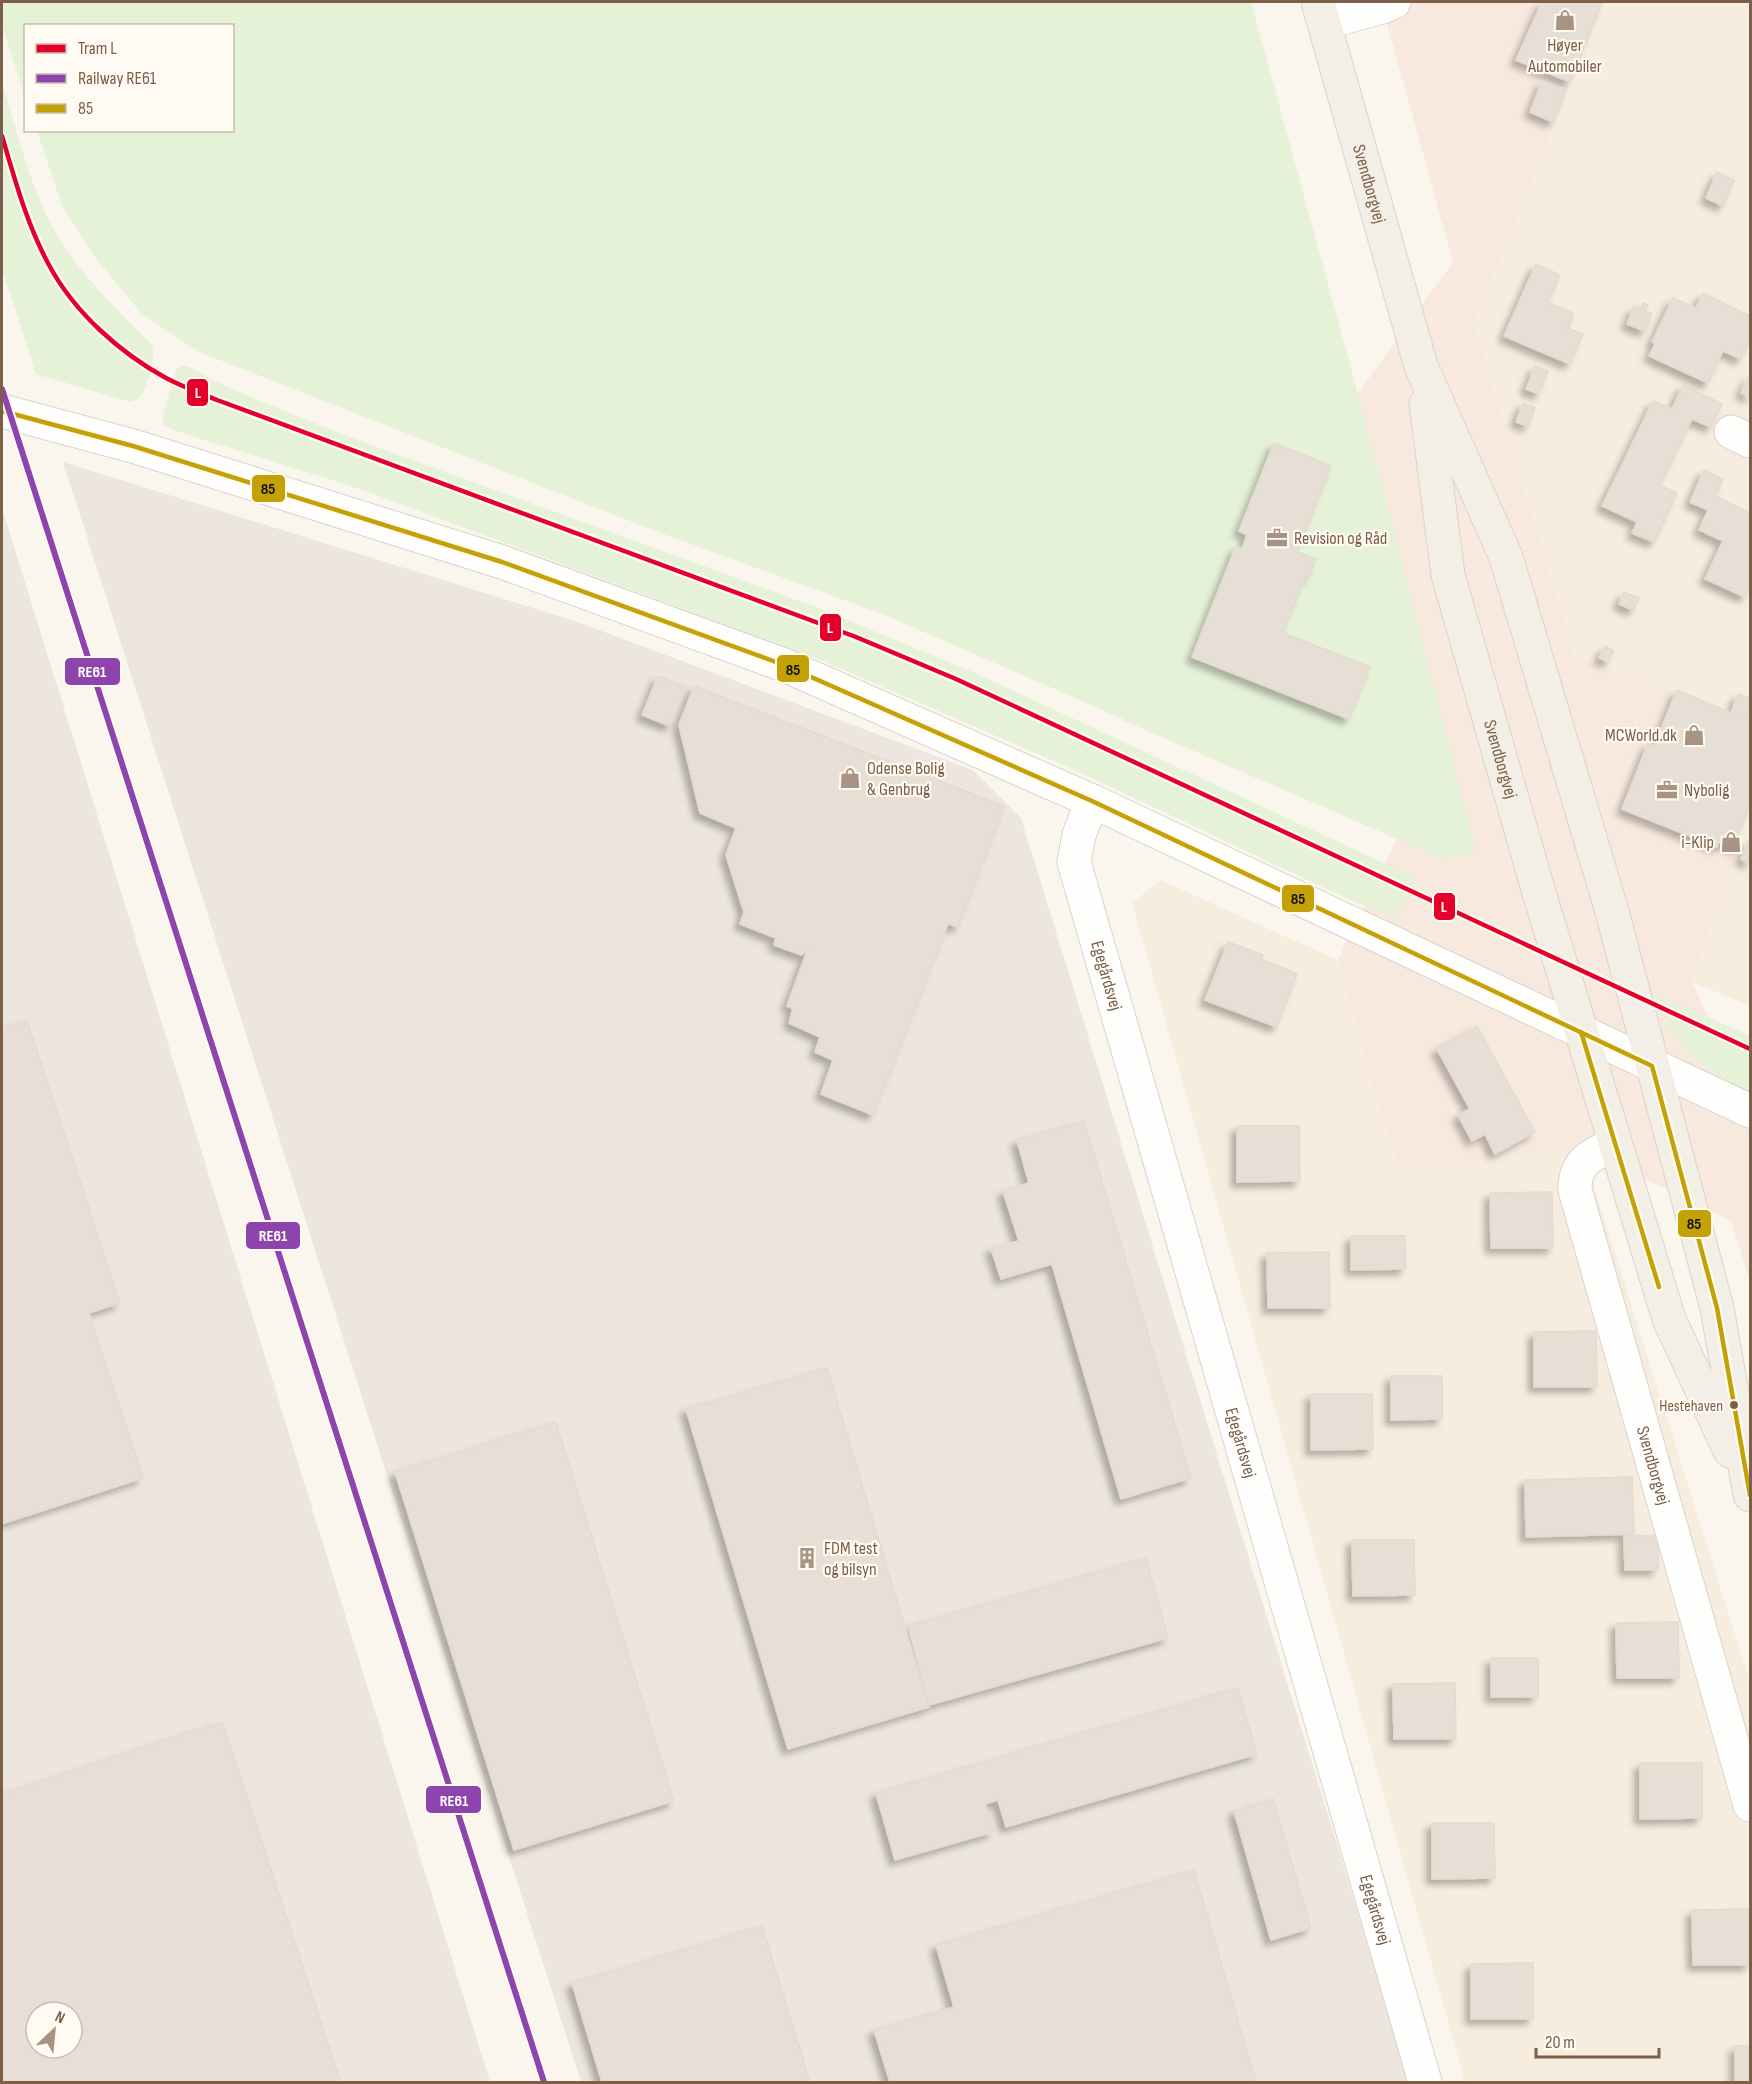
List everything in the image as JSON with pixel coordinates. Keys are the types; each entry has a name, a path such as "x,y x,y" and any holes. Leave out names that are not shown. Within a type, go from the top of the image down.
{"main road":[{"name":"Svendborgvej","path":"1321,12 1421,366 1506,557 1611,908 1717,1308 1750,1494"},
{"name":"Svendborgvej","path":"1421,366 1448,575 1581,1032 1669,1319 1750,1494"}],"street":[{"path":"1321,12 1382,8 1394,2"},
{"path":"2,411 133,446 502,562 784,665 1092,801 1750,1111"},
{"name":"Egegårdsvej","path":"1092,801 1079,835 1074,862 1425,2082"},
{"name":"Svendborgvej","path":"1615,1145 1597,1151 1582,1164 1574,1177 1575,1191 1750,1805"}],"shaded area":[{"path":"1381,2 1607,2 1474,323 1575,657 1750,721 1750,804 1736,839 1741,841 1692,982 1750,1107 1750,1282 1731,1221 1582,1148 1401,1170 1374,1091 1338,960 1397,839 1122,720 1453,262"},
{"path":"1607,2 1750,2 1750,721 1575,657 1474,323"},
{"path":"63,462 575,621 973,770 1021,818 1410,2082 581,2082"},
{"path":"2,508 490,2082 2,2082"},
{"path":"1750,804 1750,1006 1692,982 1738,849 1736,839"},
{"path":"1160,880 1338,960 1374,1091 1401,1170 1582,1148 1750,1682 1750,2082 1465,2082 1132,903"}],"green space":[{"path":"2,2 1251,2 1358,394 1477,852 1443,859 885,615 658,532 199,352 142,314 96,259 62,206 37,132 234,132 234,24 24,24 24,94 2,25"},
{"path":"2,83 30,174 52,226 85,274 152,345 153,356 149,377 142,394 135,400 130,402 36,374 2,268"},
{"path":"182,366 188,366 260,401 355,439 824,610 975,673 1416,878 1397,917 1352,901 1079,772 818,659 360,489 173,430 163,424 163,414 176,370"},
{"path":"1659,995 1750,1036 1750,1092 1733,1085 1696,1061 1669,1026"}],"building":[{"path":"1542,2 1602,2 1570,82 1516,60"},
{"path":"1542,81 1566,90 1553,122 1530,112"},
{"path":"1717,172 1734,180 1723,206 1706,198"},
{"path":"1536,264 1560,275 1548,302 1574,314 1568,328 1583,334 1570,364 1504,336"},
{"path":"1703,293 1750,316 1750,338 1741,359 1723,351 1708,383 1649,356 1655,344 1652,342 1673,298 1696,308"},
{"path":"1643,303 1648,305 1645,311 1652,314 1645,331 1627,324 1634,307 1640,309"},
{"path":"1535,366 1548,371 1539,394 1526,389"},
{"path":"1750,374 1750,398 1741,393"},
{"path":"1683,385 1722,404 1711,427 1692,419 1660,485 1677,493 1654,542 1632,533 1637,522 1602,506 1653,401 1672,409"},
{"path":"1523,403 1535,408 1528,426 1516,422"},
{"path":"1274,443 1331,466 1297,552 1316,559 1308,578 1305,577 1283,633 1370,667 1349,719 1192,657 1236,546 1242,549 1247,535 1239,531"},
{"path":"1704,470 1723,479 1715,496 1750,513 1750,588 1745,597 1705,579 1723,541 1699,530 1708,510 1690,502"},
{"path":"1624,592 1639,598 1633,610 1619,604"},
{"path":"1605,646 1614,651 1608,662 1599,658"},
{"path":"658,676 686,687 670,726 642,715"},
{"path":"694,686 1004,806 958,927 948,924 873,1115 821,1094 833,1060 815,1052 820,1037 789,1023 793,1009 787,1006 807,951 801,955 774,945 776,938 740,924 744,912 726,855 736,828 700,813 679,725"},
{"path":"1677,690 1750,721 1750,804 1736,839 1741,841 1738,849 1719,842 1717,847 1622,809 1648,743 1654,746"},
{"path":"1738,694 1750,698 1750,721 1731,713"},
{"path":"1750,838 1750,864 1741,859"},
{"path":"1228,942 1263,955 1261,959 1297,974 1277,1027 1205,1000"},
{"path":"27,1020 120,1303 89,1313 143,1478 2,1524 2,1028"},
{"path":"1477,1026 1535,1132 1495,1154 1485,1134 1472,1141 1458,1115 1470,1109 1437,1049"},
{"path":"1084,1121 1191,1478 1121,1499 1052,1264 1001,1279 991,1248 1019,1241 1003,1191 1029,1183 1017,1140"},
{"path":"1237,1126 1299,1126 1300,1181 1237,1182"},
{"path":"1552,1192 1553,1248 1491,1248 1490,1193"},
{"path":"1351,1236 1405,1236 1406,1269 1351,1270"},
{"path":"1329,1252 1330,1308 1268,1308 1267,1253"},
{"path":"1596,1331 1597,1387 1534,1387 1534,1332"},
{"name":"FDM test og bilsyn","path":"827,1368 929,1707 788,1749 686,1409"},
{"path":"1391,1376 1442,1376 1442,1419 1391,1420"},
{"path":"1311,1394 1372,1394 1373,1449 1311,1450"},
{"path":"556,1422 674,1801 514,1850 395,1472"},
{"path":"1632,1477 1634,1534 1526,1537 1525,1480"},
{"path":"1624,1536 1658,1536 1658,1570 1625,1570"},
{"path":"1352,1540 1414,1540 1415,1595 1353,1596"},
{"path":"1146,1558 1168,1638 929,1705 908,1626"},
{"path":"1678,1622 1679,1678 1617,1678 1616,1623"},
{"path":"1491,1658 1538,1658 1538,1697 1491,1697"},
{"path":"1455,1683 1456,1739 1394,1739 1393,1684"},
{"path":"1238,1688 1257,1754 1006,1827 998,1800 985,1804 993,1832 895,1860 876,1793"},
{"path":"222,1722 341,2082 2,2082 2,1794"},
{"path":"1640,1763 1702,1763 1702,1818 1640,1819"},
{"path":"1273,1799 1311,1928 1271,1940 1234,1811"},
{"path":"1432,1823 1494,1823 1495,1878 1432,1879"},
{"path":"1194,1870 1256,2082 890,2082 874,2030 954,2007 936,1945"},
{"path":"1750,1909 1750,1965 1693,1965 1692,1910"},
{"path":"762,1926 810,2082 602,2082 572,1983"},
{"path":"1533,1963 1533,2019 1471,2019 1471,1964"},
{"path":"1735,2046 1750,2046 1750,2082 1735,2082"}],"tram line":[{"name":"L","path":"2,136 28,218 41,250 59,282 85,315 115,344 166,378 217,400 856,637 956,679 1750,1049"}],"rail line":[{"name":"RE61","path":"2,389 544,2082"}],"transit line":[{"name":"85","path":"2,411 133,446 502,562 784,665 1092,801 1652,1066 1717,1308 1750,1495"},
{"name":"85","path":"1581,1032 1659,1287"}],"place":[{"name":"Høyer Automobiler","path":"1565,20"},
{"name":"Revision og Råd","path":"1277,538"},
{"name":"MCWorld.dk","path":"1694,735"},
{"name":"Odense Bolig & Genbrug","path":"850,778"},
{"name":"Nybolig","path":"1667,790"},
{"name":"i-Klip","path":"1731,842"},
{"name":"Hestehaven","path":"1734,1405"},
{"name":"FDM test og bilsyn","path":"807,1558"}]}
